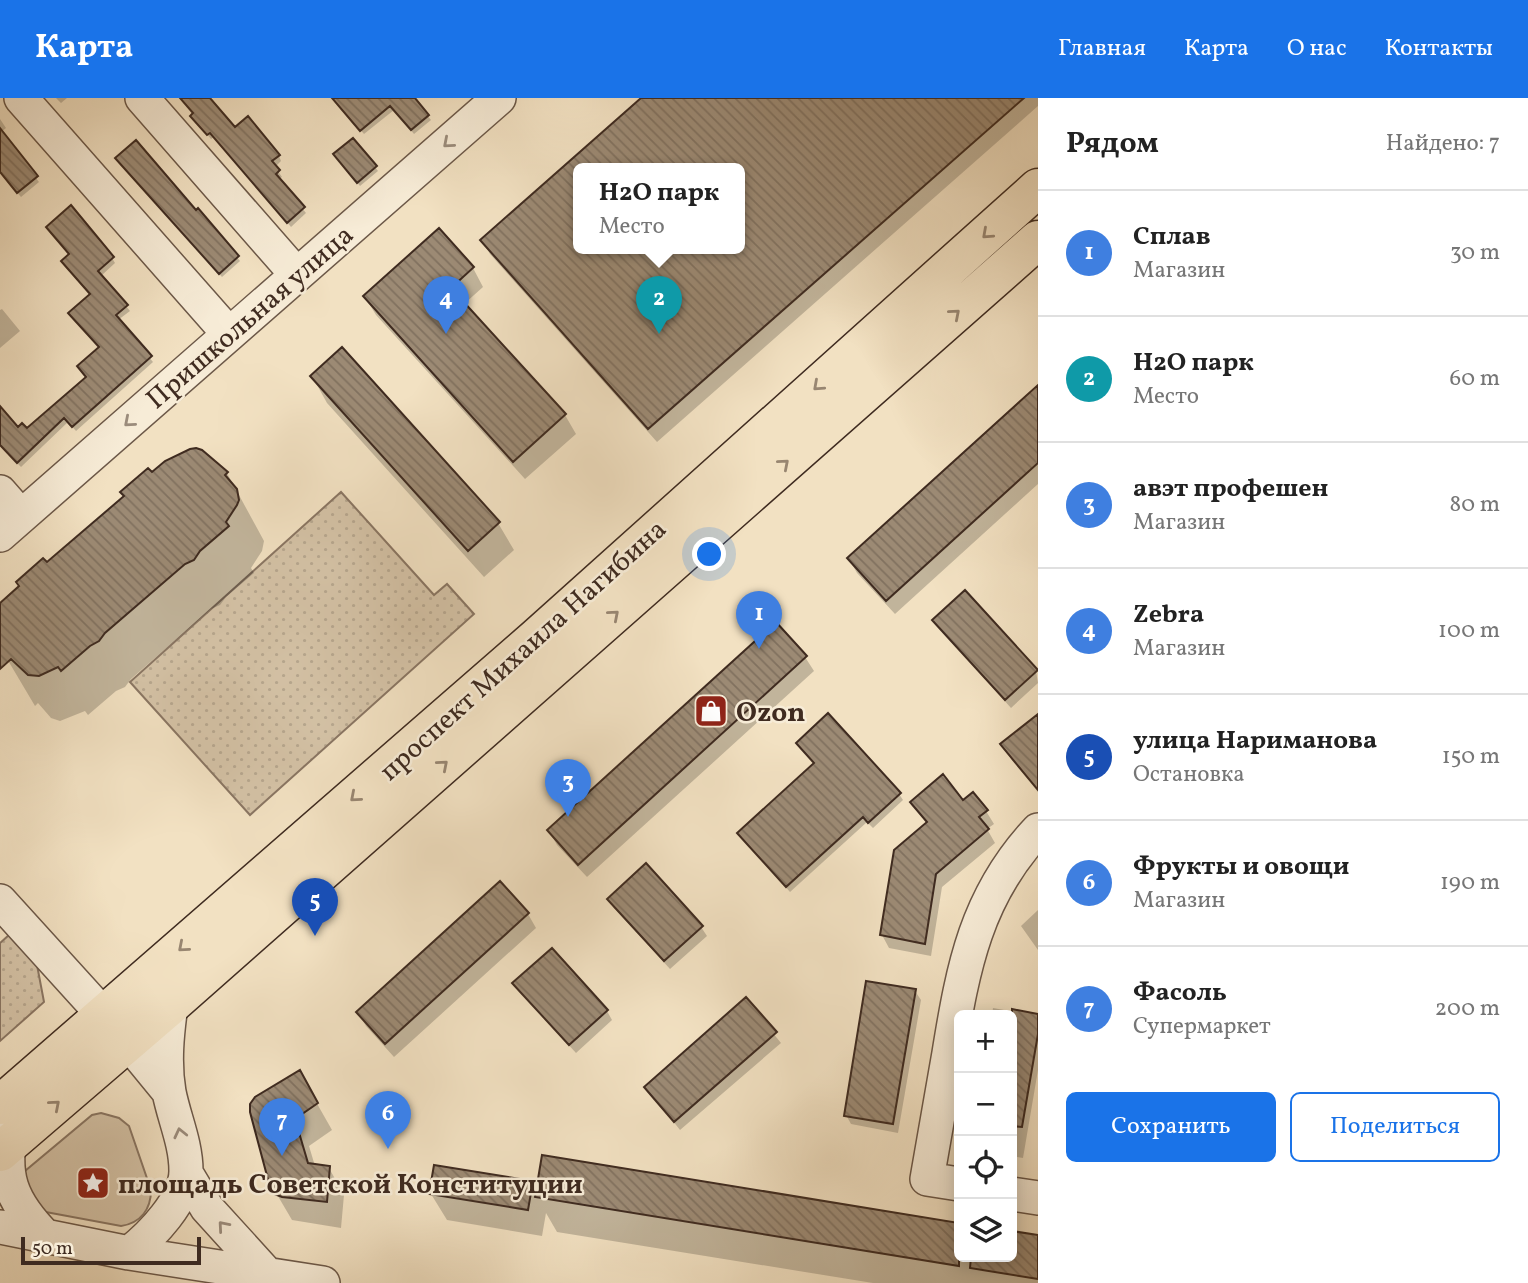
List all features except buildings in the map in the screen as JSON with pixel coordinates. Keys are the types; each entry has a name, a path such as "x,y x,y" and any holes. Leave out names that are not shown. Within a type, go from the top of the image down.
{"main road":[{"name":"проспект Михаила Нагибина","path":"5,1148 111,1041 536,638 1038,188"},
{"name":"проспект Михаила Нагибина","path":"27,1082 111,1041 171,1005 1038,240"}],"street":[{"path":"21,98 229,334"},
{"path":"142,98 297,275"},
{"name":"Пришкольная улица","path":"7,514 229,334 499,98"},
{"path":"954,1184 927,1179 962,975 982,915 999,881 1023,846 1038,830"},
{"path":"0,901 111,1041 141,1074 169,1092"},
{"path":"171,1005 166,1061 169,1092 181,1137 186,1173 207,1208 266,1278"},
{"path":"27,1082 5,1148 7,1171 13,1194 25,1217 47,1238"},
{"path":"129,1253 148,1238 164,1220 186,1173"},
{"path":"1017,1195 1038,1198"},
{"path":"0,1227 266,1278 323,1283"}],"shaded area":[{"path":"341,492 434,595 447,584 474,614 250,815 130,682"},
{"path":"9,935 37,965 44,1002 0,1041 0,943"},
{"path":"101,1113 119,1118 129,1126 151,1190 144,1214 134,1222 121,1226 26,1206 25,1171 92,1115"}],"place":[{"name":"Zebra","path":"446,334"},
{"name":"H2O парк","path":"659,334"},
{"name":"Сплав","path":"759,649"},
{"name":"Ozon","path":"711,711"},
{"name":"авэт профешен","path":"568,817"},
{"name":"улица Нариманова","path":"315,936"},
{"name":"Фрукты и овощи","path":"388,1149"},
{"name":"Фасоль","path":"282,1156"},
{"name":"площадь Советской Конституции","path":"93,1183"}]}
